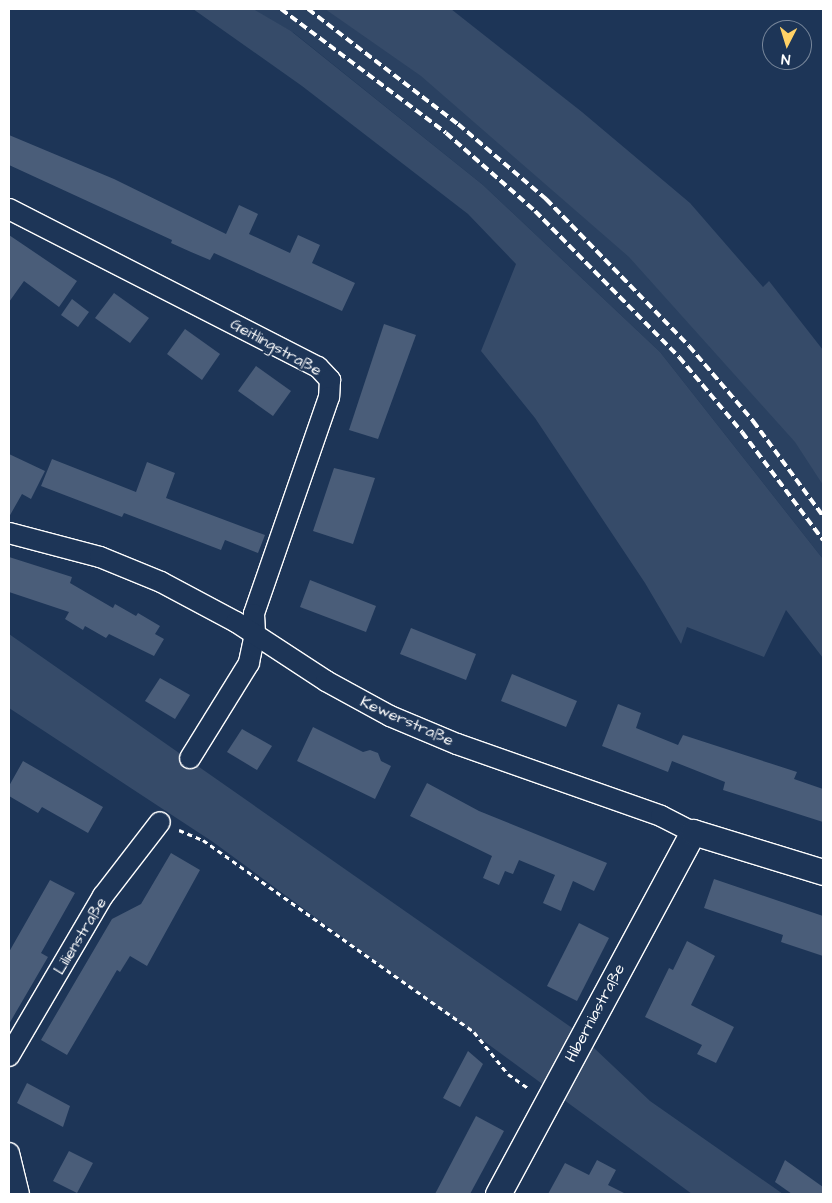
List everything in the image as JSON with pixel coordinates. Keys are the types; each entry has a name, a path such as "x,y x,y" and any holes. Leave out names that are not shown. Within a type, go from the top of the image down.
{"street":[{"name":"Geitlingstraße","path":"9,209 318,367 330,380 329,397 254,614 254,634"},
{"name":"Kewerstraße","path":"9,533 132,569 190,596 254,634 341,690 390,716 457,744 661,816 693,832 823,872"},
{"path":"190,758 249,664 254,634"},
{"name":"Lilienstraße","path":"9,1056 103,896 160,822"},
{"name":"Hiberniastraße","path":"498,1194 693,832"},
{"path":"9,1154 18,1194"}],"path":[{"path":"160,822 203,840 474,1032 508,1074 547,1101"}],"shaded area":[{"path":"193,9 253,9 291,31 483,185 660,352 823,559 823,658 786,610 764,657 687,627 681,644 645,583 535,418 481,351 516,264 468,214 302,86"},
{"path":"252,9 393,9 823,413 823,559 660,352 483,185 294,33"},
{"path":"325,9 451,9 582,112 690,203 763,287 769,281 823,350 823,485 795,442 629,257 421,76"},
{"path":"9,634 575,1030 650,1101 783,1194 692,1194 213,842 9,708"}],"building":[{"path":"9,135 114,179 226,234 239,205 258,214 249,234 290,253 298,235 320,245 312,263 355,283 342,311 214,253 210,260 191,252 171,243 172,240 9,165"},
{"path":"9,235 77,281 59,307 24,281 9,302"},
{"path":"114,293 149,318 130,343 95,318"},
{"path":"72,299 89,312 78,327 61,315"},
{"path":"384,324 416,335 378,439 349,430"},
{"path":"185,329 220,354 202,380 167,354"},
{"path":"256,366 291,391 273,416 238,391"},
{"path":"9,454 45,471 31,499 22,494 9,517"},
{"path":"52,459 136,492 147,462 175,473 166,498 265,535 258,553 225,540 221,550 124,513 122,517 41,486"},
{"path":"334,468 375,478 353,544 313,531"},
{"path":"9,557 72,577 70,583 113,608 115,604 136,616 138,613 160,626 155,634 164,639 154,656 109,634 106,638 85,626 83,630 65,619 69,612 9,592"},
{"path":"310,580 376,606 366,632 300,607"},
{"path":"411,628 476,654 466,680 400,654"},
{"path":"512,674 577,701 566,727 501,701"},
{"path":"160,678 190,695 175,719 145,701"},
{"path":"618,704 641,713 636,728 678,745 683,735 797,772 794,779 823,789 823,822 723,790 725,782 672,761 668,772 602,746"},
{"path":"313,727 363,752 370,750 378,753 381,761 391,766 375,799 297,761"},
{"path":"242,729 272,746 257,770 227,752"},
{"path":"23,761 103,807 88,833 42,807 38,813 9,796 9,786"},
{"path":"427,783 479,811 607,863 594,891 573,881 561,911 543,903 555,875 519,860 513,874 505,871 499,885 483,878 492,856 410,816"},
{"path":"171,853 200,870 147,966 130,956 120,972 117,970 67,1055 41,1040 112,919 141,904"},
{"path":"714,879 823,916 823,956 781,942 783,935 704,908"},
{"path":"50,880 75,893 41,953 48,957 9,1024 9,952"},
{"path":"579,923 609,938 577,1001 547,986"},
{"path":"687,941 715,956 691,1005 734,1027 716,1063 697,1054 702,1045 645,1017 669,968 673,970"},
{"path":"468,1051 483,1064 460,1107 443,1098"},
{"path":"27,1083 70,1106 63,1127 17,1103"},
{"path":"476,1116 504,1131 470,1194 435,1194"},
{"path":"69,1151 93,1163 77,1193 53,1181"},
{"path":"597,1160 616,1170 608,1185 626,1194 548,1194 565,1163 589,1175"},
{"path":"785,1160 823,1187 823,1194 792,1194 775,1182"}],"railway":[{"path":"281,9 446,133 535,211 679,357 742,432 823,540"},
{"path":"308,9 458,124 546,199 689,346 753,421 823,516"}]}
